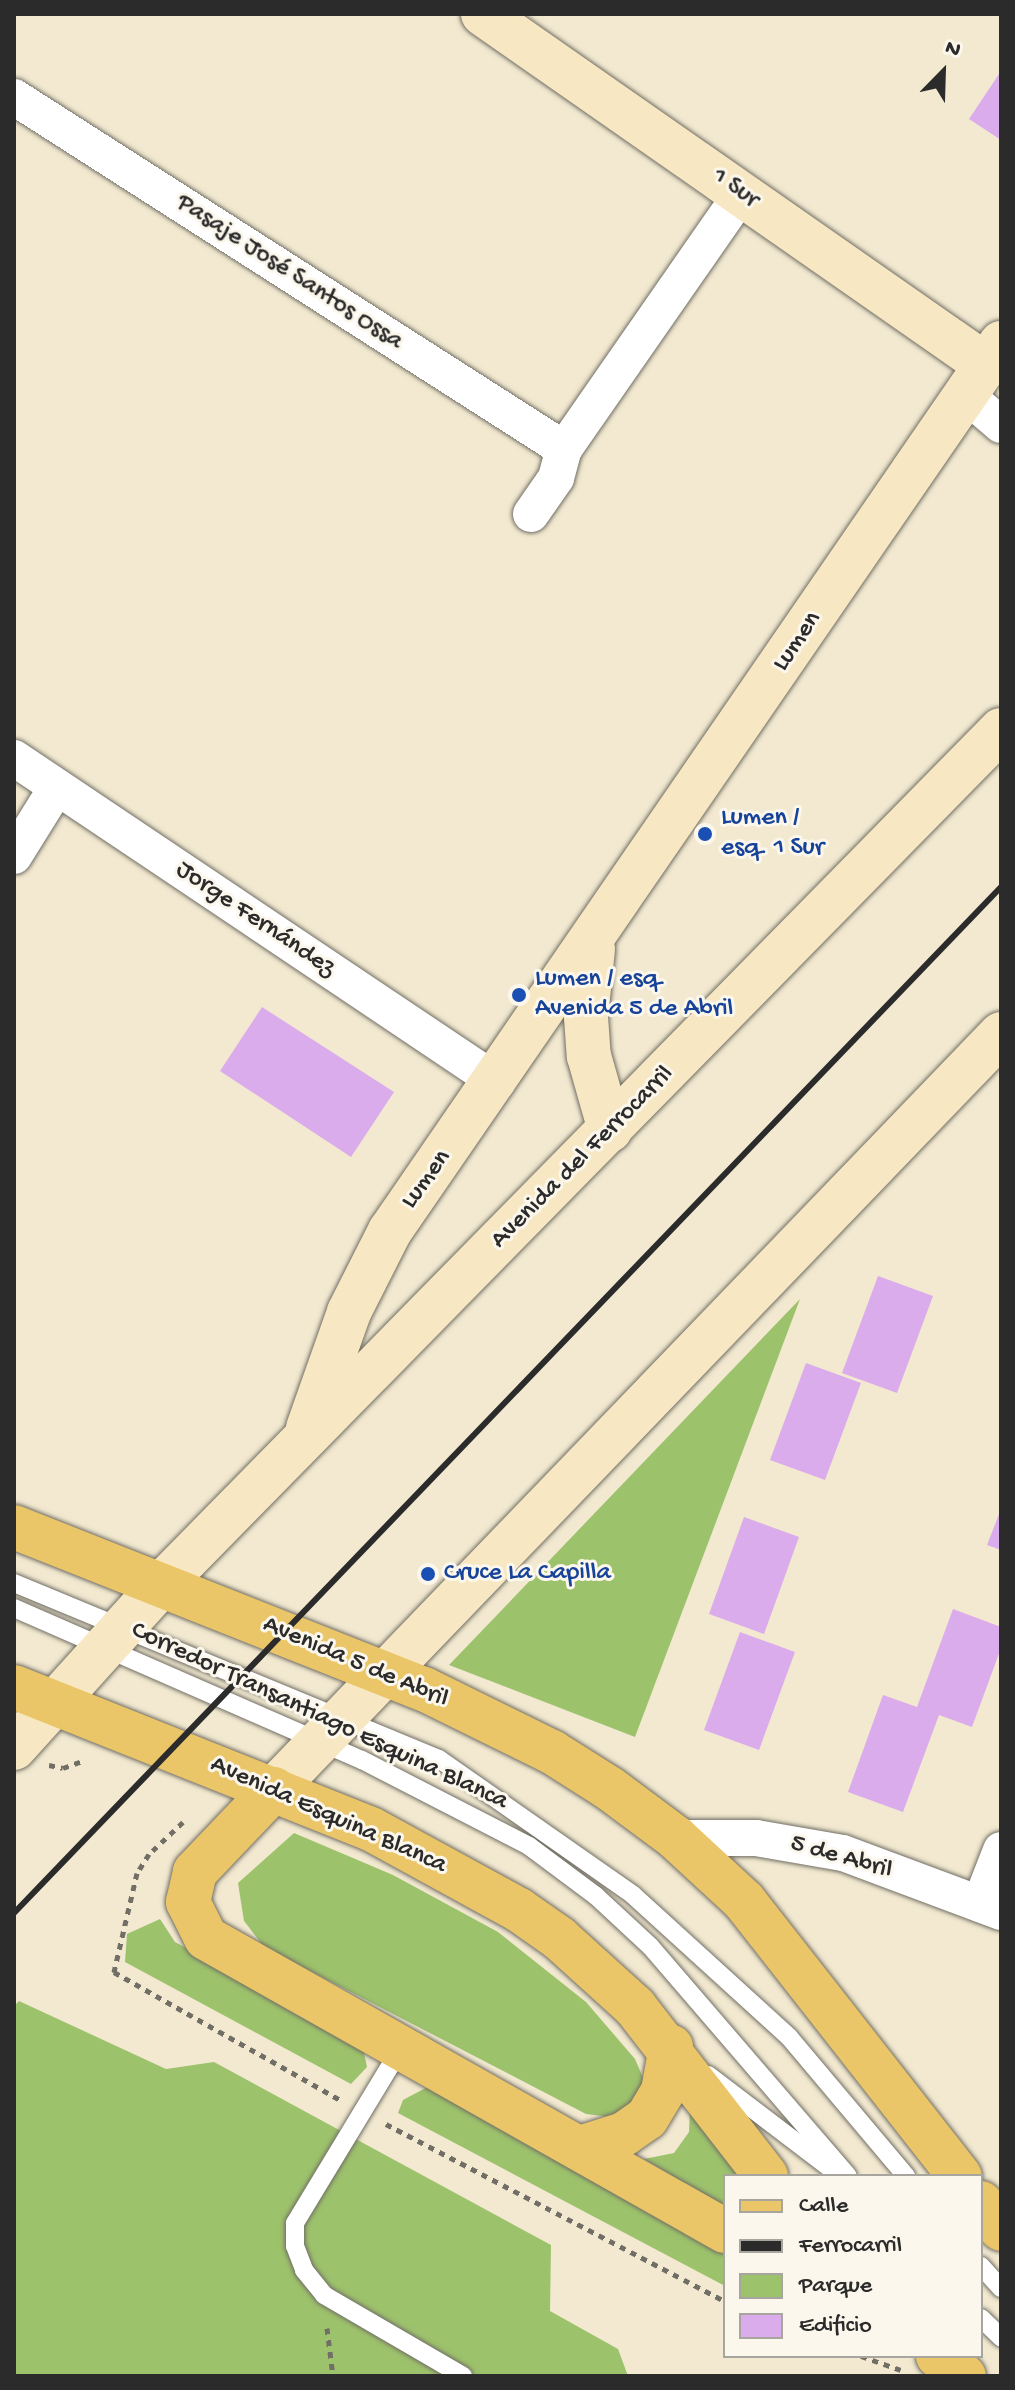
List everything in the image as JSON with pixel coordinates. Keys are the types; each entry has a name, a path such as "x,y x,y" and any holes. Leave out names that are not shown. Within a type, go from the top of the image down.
{"main road":[{"name":"Avenida 5 de Abril","path":"14,1527 382,1672 552,1752 676,1838"},
{"name":"Avenida Esquina Blanca","path":"14,1687 274,1789 398,1842 519,1910 597,1970 671,2047 765,2174"},
{"path":"274,1789 195,1872 188,1902 197,1928 216,1947 583,2147 723,2230"},
{"path":"676,1838 774,1935 958,2174"},
{"path":"583,2147 624,2134 647,2118 663,2091 671,2047"},
{"path":"983,2206 1001,2229"},
{"path":"941,2358 964,2376"}],"street":[{"name":"1 Sur","path":"483,14 985,367 1001,425"},
{"name":"Pasaje José Santos Ossa","path":"14,97 564,449"},
{"path":"531,514 556,478 564,449 741,194"},
{"name":"Lumen","path":"303,1442 373,1261 985,367"},
{"name":"Avenida del Ferrocarril","path":"162,1584 1001,730"},
{"name":"Jorge Fernández","path":"14,758 497,1082"},
{"path":"14,856 57,787"},
{"name":"Lumen","path":"594,941 587,979 589,1056 610,1130"},
{"path":"274,1789 382,1672 1001,1034"},
{"path":"14,1748 162,1584"},
{"name":"5 de Abril","path":"676,1838 744,1837 843,1853 990,1908"},
{"path":"990,1908 1001,1850"}],"lane":[{"path":"14,1583 116,1637 330,1729"},
{"name":"Corredor Transantiago Esquina Blanca","path":"14,1608 116,1637 330,1729 529,1846 596,1896 700,2000 846,2174"},
{"name":"Corredor Transantiago Esquina Blanca","path":"330,1729 439,1759 614,1879 789,2037 904,2174"},
{"path":"671,2047 837,2174"},
{"path":"401,2048 295,2223 295,2246 304,2270 324,2295 463,2376"},
{"path":"983,2268 1001,2288"},
{"path":"983,2320 1001,2337"}],"path":[{"path":"324,2295 333,2376"},
{"path":"866,2358 915,2376"}],"green space":[{"path":"800,1299 635,1737 449,1665"},
{"path":"294,1833 393,1875 498,1932 586,2002 635,2059 647,2087 635,2105 611,2117 586,2114 264,1947 244,1921 238,1883"},
{"path":"160,1919 175,1942 362,2043 367,2067 351,2084 125,1962 127,1934"},
{"path":"19,2001 166,2069 214,2062 551,2245 550,2311 618,2349 628,2376 14,2376 14,2006"},
{"path":"433,2084 723,2241 723,2285 398,2113 403,2100"},
{"path":"690,2108 741,2174 723,2174 723,2207 644,2159 674,2153 689,2132"}],"building":[{"path":"1001,71 1001,140 969,119"},
{"path":"262,1007 394,1092 351,1157 220,1071"},
{"path":"878,1276 933,1296 897,1393 842,1373"},
{"path":"806,1363 861,1383 825,1480 770,1460"},
{"path":"1001,1509 1001,1550 987,1545"},
{"path":"744,1517 799,1537 764,1634 709,1614"},
{"path":"953,1609 1001,1627 1001,1648 972,1727 939,1715 903,1812 848,1792 883,1695 917,1707"},
{"path":"740,1632 795,1652 759,1750 704,1730"}],"railway":[{"path":"14,1913 1001,887"}],"place":[{"name":"Lumen / esq. 1 Sur","path":"705,834"},
{"name":"Lumen / esq. Avenida 5 de Abril","path":"519,995"},
{"name":"Cruce La Capilla","path":"428,1574"}]}
